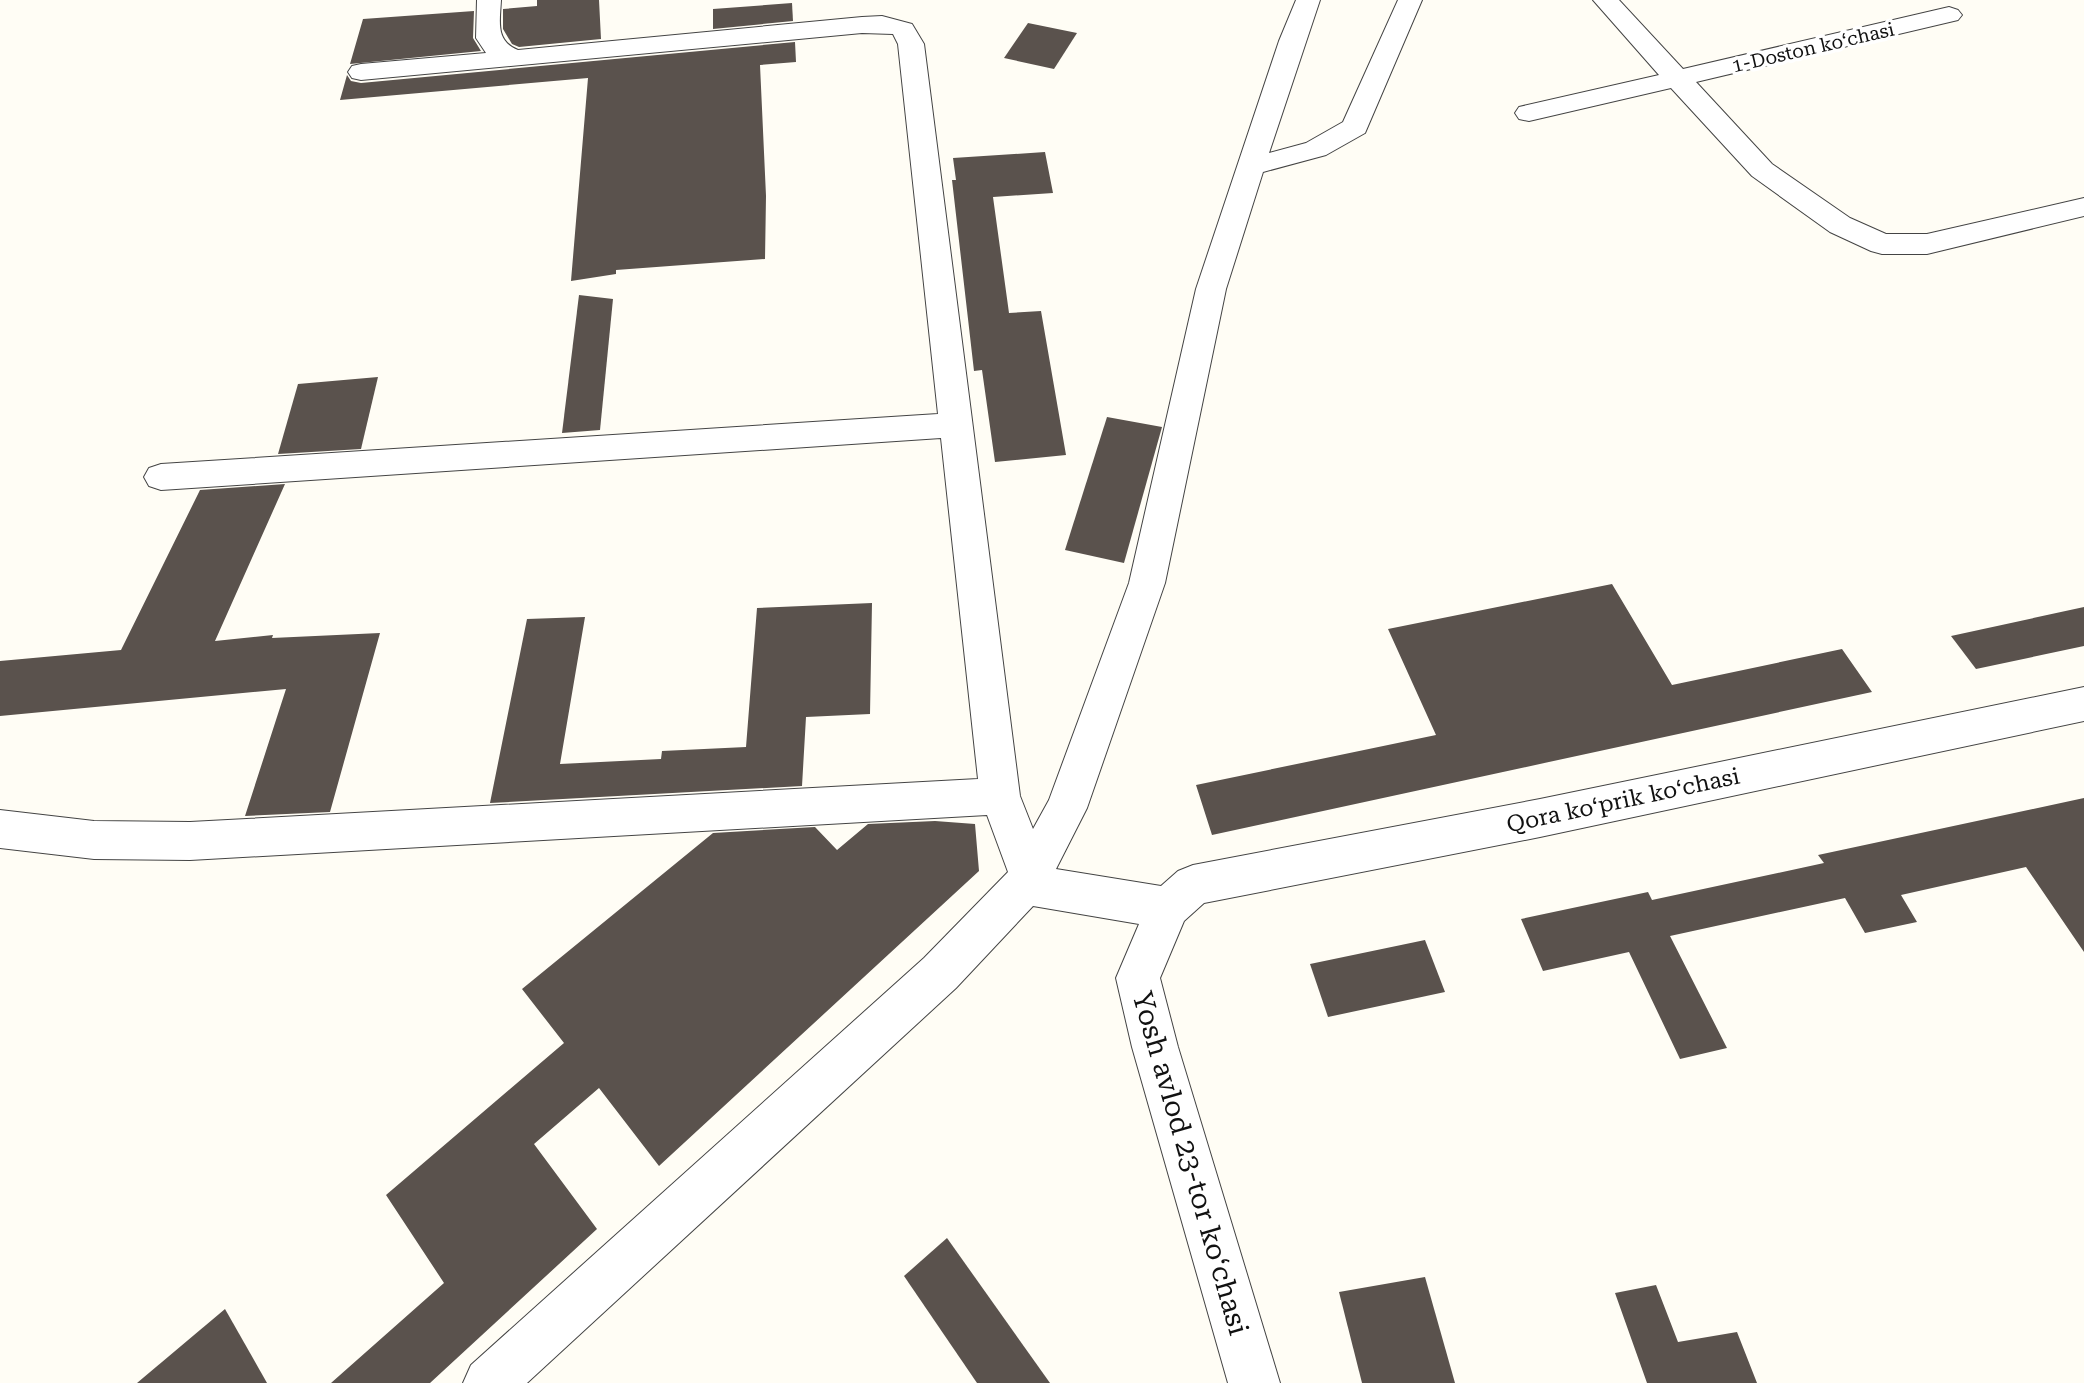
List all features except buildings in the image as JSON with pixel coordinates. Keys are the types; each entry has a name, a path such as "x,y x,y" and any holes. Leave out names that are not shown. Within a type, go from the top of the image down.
{"street":[{"path":"489,0 487,34 490,43 500,54 517,58"},
{"path":"489,1383 940,973 1027,878 1067,808 1147,583 1211,289 1308,0"},
{"path":"1250,167 1317,149 1355,127 1410,0"},
{"path":"1605,0 1762,170 1840,225 1882,244 1927,244 2084,207"},
{"path":"361,72 882,24 900,15 911,44 1000,796 1027,878"},
{"name":"1-Doston koʻchasi","path":"1529,113 1949,15"},
{"path":"161,477 956,425"},
{"name":"Qora koʻprik koʻchasi","path":"1149,905 1193,886 1540,818 2084,704"},
{"path":"0,829 94,840 190,841 1000,796"},
{"path":"1027,878 1071,890 1149,905"},
{"name":"Yosh avlod 23-tor koʻchasi","path":"1149,905 1138,978 1155,1048 1254,1383"}]}
